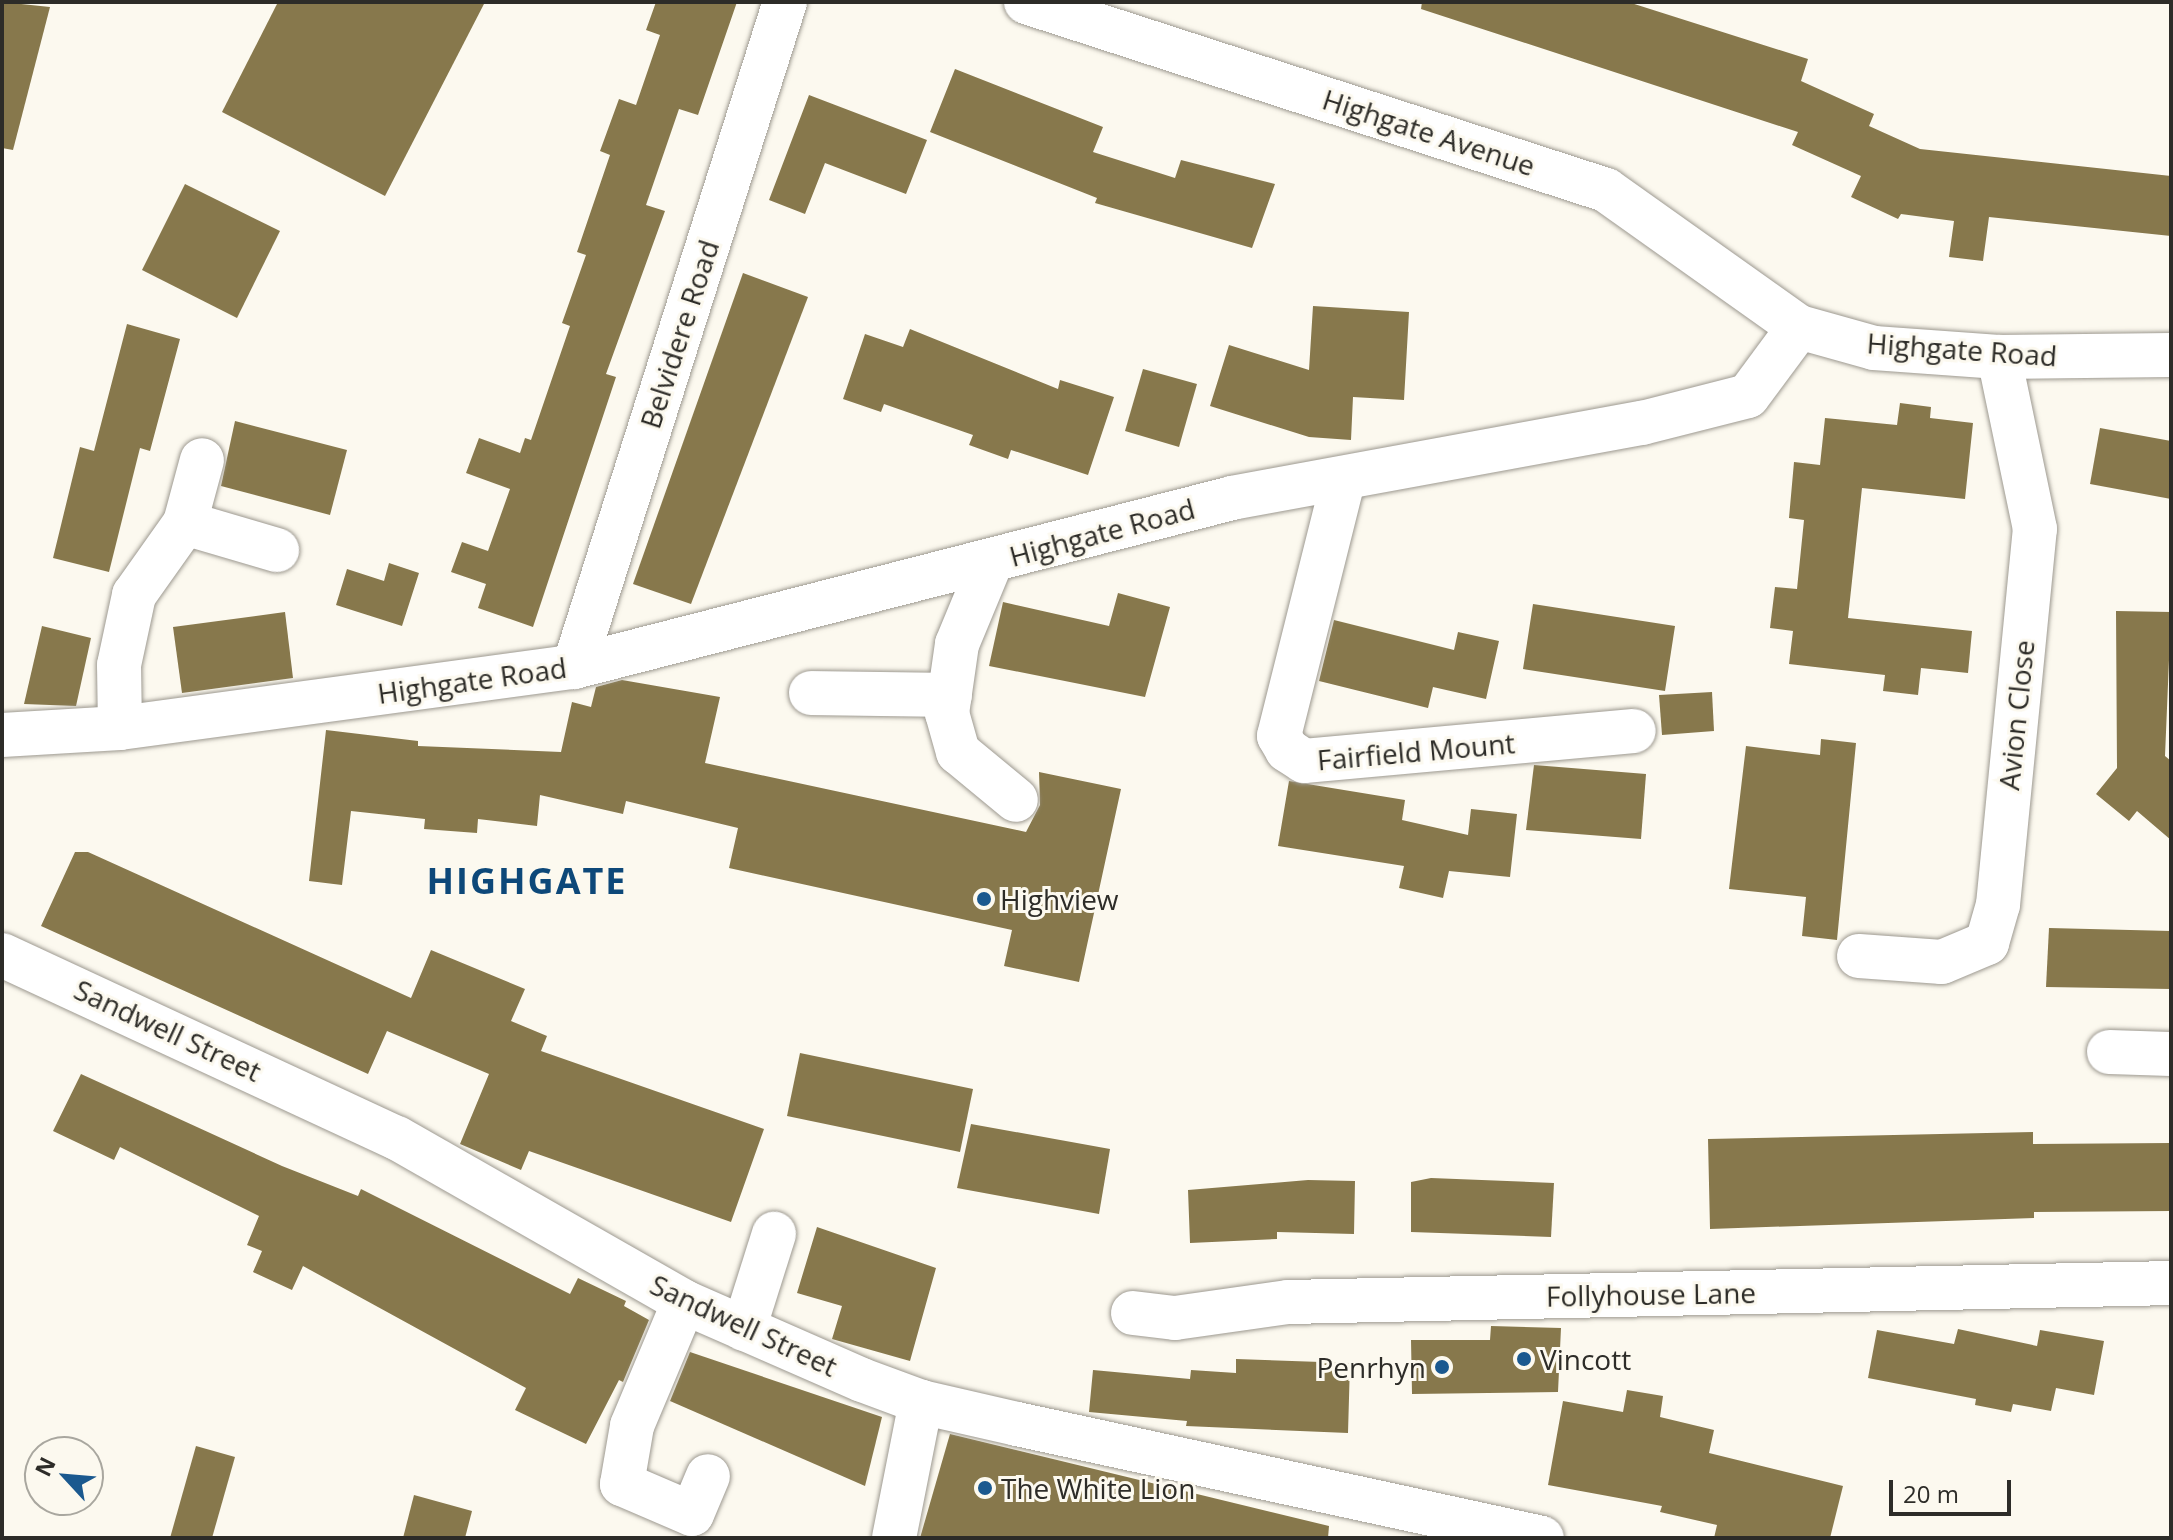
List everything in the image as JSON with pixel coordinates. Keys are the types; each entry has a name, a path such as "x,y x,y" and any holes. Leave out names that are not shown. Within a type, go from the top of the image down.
{"street":[{"name":"Belvidere Road","path":"574,667 785,2"},
{"name":"Highgate Avenue","path":"1026,2 1606,190 1799,327"},
{"name":"Highgate Road","path":"2,735 120,728 574,667 1232,498 1343,481 1642,423 1748,396 1799,327 1874,348 1999,357 2171,355"},
{"name":"Avion Close","path":"1859,956 1942,962 1987,943 1998,905 2035,529 1999,357"},
{"path":"120,728 119,665 134,595 185,523 202,460"},
{"name":"Fairfield Mount","path":"1343,481 1279,736 1287,750 1304,761 1634,731"},
{"path":"185,523 277,550"},
{"path":"991,562 957,644 947,713 958,752 1016,800"},
{"path":"811,693 950,695"},
{"name":"Sandwell Street","path":"2,955 397,1138 684,1302 921,1402 1542,1538"},
{"path":"2109,1052 2171,1054"},
{"path":"744,1329 774,1234"},
{"name":"Follyhouse Lane","path":"1133,1313 1175,1318 1288,1302 2171,1283"},
{"path":"684,1302 632,1426 622,1484 692,1514 708,1476"},
{"path":"894,1538 921,1402"}],"building":[{"path":"2,2 50,7 13,150 2,148"},
{"path":"278,2 485,2 385,196 222,112"},
{"path":"656,2 737,2 698,115 679,109 646,205 665,211 606,374 616,377 533,627 478,608 486,584 451,572 462,542 488,551 510,489 466,473 479,438 520,453 525,438 531,440 570,326 562,323 586,255 577,252 610,155 600,151 619,99 636,105 660,35 646,30"},
{"path":"1422,2 1628,2 1808,59 1801,81 1874,114 1869,126 1920,149 2171,176 2171,236 1989,217 1983,261 1949,257 1954,221 1901,214 1898,219 1851,197 1861,176 1792,145 1798,132 1421,9"},
{"path":"955,69 1103,127 1093,152 1175,178 1181,160 1275,184 1252,248 1095,203 1097,198 930,132"},
{"path":"809,95 927,140 906,194 825,163 805,214 769,200"},
{"path":"185,184 280,231 237,318 142,270"},
{"path":"743,273 808,297 691,604 633,584"},
{"path":"1313,306 1409,312 1404,400 1353,397 1351,440 1309,437 1210,406 1229,345 1309,370"},
{"path":"127,324 180,339 150,451 140,448 109,572 53,558 80,447 94,451"},
{"path":"910,329 1058,389 1060,380 1114,397 1088,475 1011,450 1008,459 969,445 973,435 884,404 881,412 843,399 865,334 903,347"},
{"path":"1143,369 1197,384 1179,447 1125,431"},
{"path":"1900,403 1931,407 1930,418 1973,423 1965,499 1862,488 1848,618 1972,631 1968,673 1921,668 1918,695 1883,691 1885,675 1789,664 1793,631 1770,628 1775,587 1797,589 1804,520 1789,518 1794,462 1820,465 1825,418 1897,425"},
{"path":"235,421 347,450 330,515 221,486"},
{"path":"2100,428 2171,441 2171,499 2090,484"},
{"path":"389,563 419,573 402,626 336,605 347,569 384,581"},
{"path":"1118,593 1170,607 1145,697 989,666 1003,602 1109,626"},
{"path":"1533,604 1675,626 1665,691 1523,669"},
{"path":"2116,611 2171,612 2165,756 2171,761 2171,840 2137,811 2129,821 2096,794 2117,768"},
{"path":"285,612 293,678 182,693 173,627"},
{"path":"1334,620 1454,650 1458,632 1499,641 1486,699 1433,687 1428,708 1319,681"},
{"path":"42,626 91,638 76,706 24,704"},
{"path":"622,680 720,697 705,763 1026,832 1040,805 1039,772 1121,789 1079,982 1004,966 1012,930 729,868 738,828 626,801 623,814 540,795 537,826 478,819 477,833 424,829 425,819 351,811 342,885 309,881 326,730 418,741 418,746 561,752 572,702 591,707 596,687"},
{"path":"1712,692 1714,731 1662,735 1659,695"},
{"path":"1821,739 1856,743 1837,940 1802,936 1806,897 1729,889 1746,746 1820,755"},
{"path":"1534,765 1646,774 1641,839 1526,830"},
{"path":"1289,781 1405,800 1402,820 1468,835 1471,809 1517,814 1510,877 1449,871 1443,898 1399,888 1404,866 1278,846"},
{"path":"75,852 88,852 411,998 431,950 525,989 511,1021 547,1036 541,1051 764,1129 731,1222 529,1151 521,1170 460,1144 489,1074 387,1031 368,1074 41,926"},
{"path":"2049,928 2171,931 2171,989 2046,987"},
{"path":"800,1053 973,1089 960,1152 787,1116"},
{"path":"81,1074 282,1166 358,1196 361,1189 570,1294 578,1278 626,1301 624,1306 649,1320 623,1382 619,1380 586,1444 515,1410 526,1388 303,1266 292,1290 253,1272 262,1251 247,1245 259,1216 120,1147 114,1160 53,1131"},
{"path":"971,1124 1110,1149 1099,1214 957,1188"},
{"path":"2033,1132 2033,1144 2171,1143 2171,1211 2034,1212 2034,1218 1710,1229 1708,1139"},
{"path":"1431,1178 1554,1183 1551,1237 1411,1232 1411,1182"},
{"path":"1308,1180 1355,1181 1354,1234 1277,1232 1277,1239 1190,1243 1188,1190"},
{"path":"817,1227 936,1268 910,1361 832,1339 842,1306 797,1293"},
{"path":"1491,1326 1561,1328 1558,1392 1412,1394 1411,1340 1490,1340"},
{"path":"1958,1329 2037,1346 2040,1330 2104,1341 2094,1395 2056,1388 2051,1411 2013,1404 2011,1412 1975,1405 1976,1399 1868,1378 1877,1330 1954,1344"},
{"path":"690,1352 882,1417 865,1486 670,1401"},
{"path":"1236,1359 1350,1363 1348,1433 1186,1426 1187,1421 1089,1412 1093,1370 1190,1379 1191,1370 1236,1373"},
{"path":"1627,1390 1663,1396 1660,1417 1714,1430 1709,1453 1843,1486 1830,1538 1714,1538 1717,1525 1660,1512 1662,1506 1548,1485 1563,1401 1623,1412"},
{"path":"950,1434 1329,1526 1328,1538 920,1538"},
{"path":"196,1446 235,1457 212,1538 170,1538"},
{"path":"414,1495 472,1511 465,1538 403,1538"}],"place":[{"name":"Highview","path":"984,899"},
{"name":"Vincott","path":"1524,1359"},
{"name":"Penrhyn","path":"1442,1367"},
{"name":"The White Lion","path":"985,1488"}],"district":[{"name":"HIGHGATE","path":"527,881"}]}
